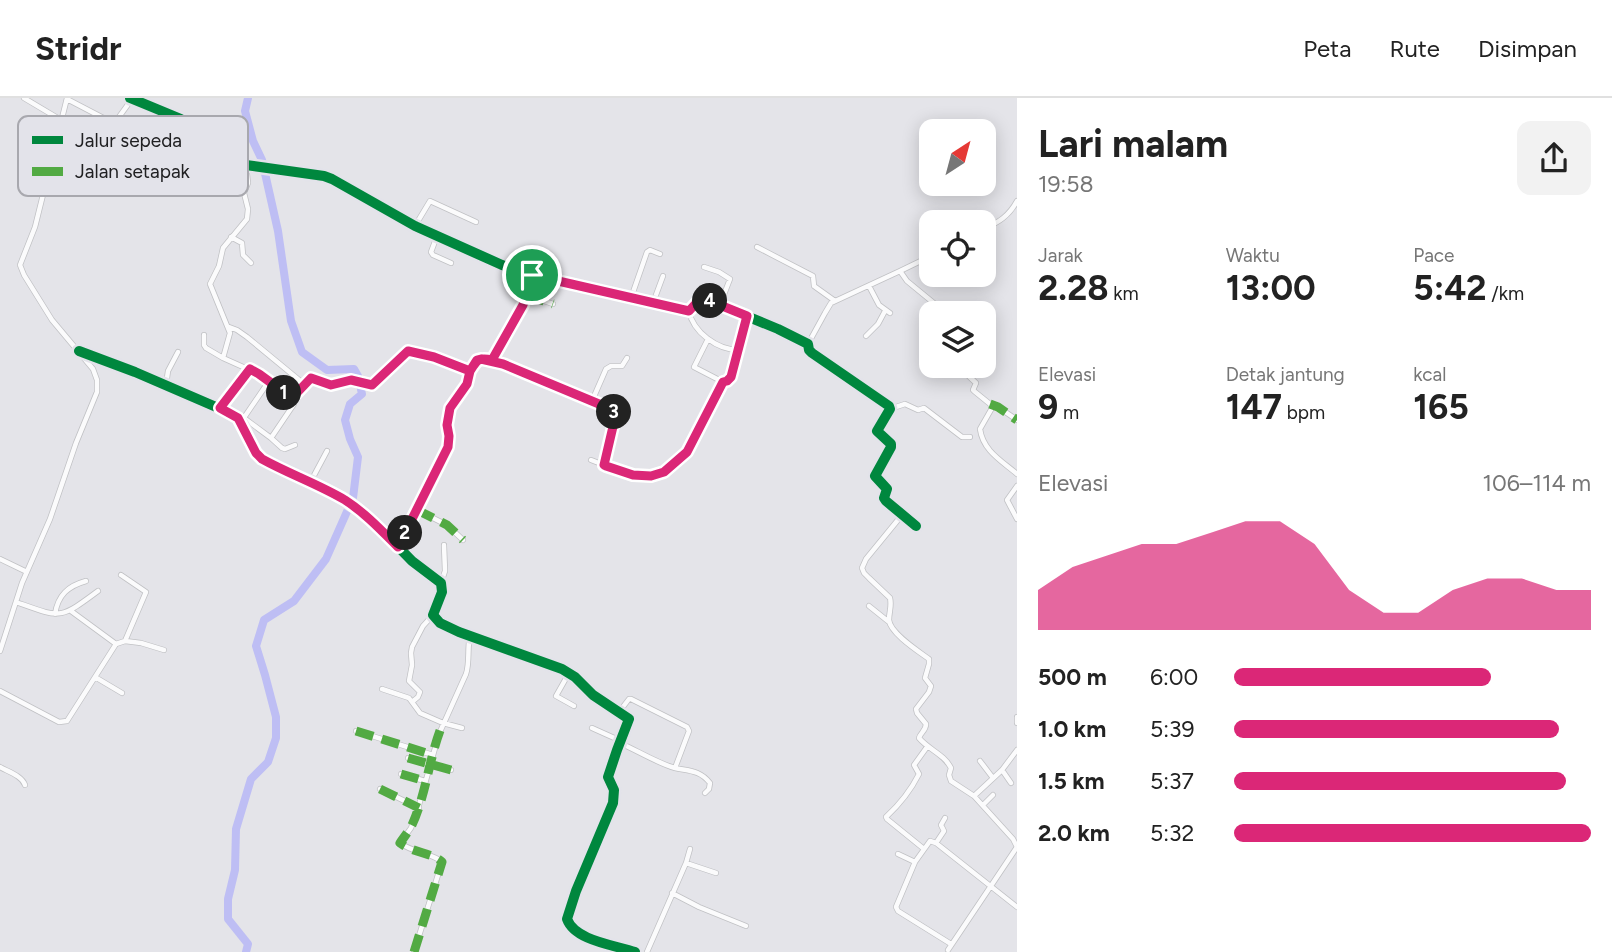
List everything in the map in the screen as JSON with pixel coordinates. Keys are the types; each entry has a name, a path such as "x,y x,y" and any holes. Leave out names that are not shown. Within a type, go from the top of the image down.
{"street":[{"path":"24,98 54,116"},
{"path":"62,116 67,98 100,116"},
{"path":"120,116 131,98 174,116"},
{"path":"248,166 332,178 415,226 495,262 532,275 689,311"},
{"path":"0,650 27,572 50,519 97,392 95,373 48,315 20,265 43,196"},
{"path":"223,358 231,336 210,284 220,264 222,251 248,215 245,196"},
{"path":"415,226 430,201 476,222"},
{"path":"996,223 1011,212 1017,201"},
{"path":"437,236 432,254 451,263"},
{"path":"231,237 242,243 243,255 251,263"},
{"path":"757,247 813,276 814,286 836,301"},
{"path":"631,298 647,252 650,250 660,254"},
{"path":"890,409 886,403 812,353 808,344 828,306 919,262"},
{"path":"704,267 730,279 723,297 723,306"},
{"path":"900,271 932,301"},
{"path":"492,360 516,319 527,295 532,275"},
{"path":"653,303 663,276"},
{"path":"866,336 888,312 877,302 869,286"},
{"path":"527,295 553,304"},
{"path":"689,311 702,298 808,344"},
{"path":"689,311 696,328 708,340 739,351"},
{"path":"591,460 633,475 651,476 664,472 687,452 723,382 731,377 747,316"},
{"path":"228,326 247,337 304,384"},
{"path":"204,335 206,348 250,369 292,398 294,404 271,438"},
{"path":"708,340 694,367 723,382"},
{"path":"79,351 220,408 271,438 282,449 295,445"},
{"path":"292,398 311,378 331,385 343,381 358,381 372,385 408,351 434,357 470,371"},
{"path":"166,385 168,372 178,352"},
{"path":"592,401 606,369 622,366 627,358"},
{"path":"398,547 448,447 447,425 450,408 467,384 470,371 477,360 492,360 611,409 615,413 614,427 604,465"},
{"path":"220,408 250,369"},
{"path":"971,378 976,383 974,391 1017,420"},
{"path":"242,420 269,382"},
{"path":"916,526 886,501 884,498 887,489 875,476 891,447 877,431 890,409 905,404 918,410 924,408 962,437 970,437"},
{"path":"990,404 992,410 980,429 982,438 990,452 1017,474"},
{"path":"242,420 258,456 357,508 412,561 441,583"},
{"path":"310,481 327,451"},
{"path":"1017,486 1007,500 1017,519"},
{"path":"417,510 447,525 463,540"},
{"path":"902,515 866,559 862,568 890,598 889,622 892,630 929,659 925,678 931,686 916,709 916,713 926,724 919,738 944,757 951,768 951,781 983,804 1017,847 948,950"},
{"path":"412,702 420,692 409,681 412,647 422,626 433,615 442,592 444,545"},
{"path":"0,559 27,572"},
{"path":"121,575 146,592 125,641"},
{"path":"55,614 61,595 78,583 86,581"},
{"path":"16,602 62,615 98,592"},
{"path":"869,606 889,622"},
{"path":"71,611 116,644"},
{"path":"433,615 440,623 569,673 593,695 629,719 608,777 614,790 614,798 567,919 570,927 578,933 598,942 635,952"},
{"path":"414,952 442,862 400,843 411,828 419,808 436,741 464,680 469,665 470,635"},
{"path":"0,691 59,722 67,721 116,644 125,641 141,643 164,650"},
{"path":"569,673 556,696 574,706"},
{"path":"95,677 122,693"},
{"path":"382,689 405,696 418,712 443,723 462,727"},
{"path":"620,712 631,699 687,727 689,731 675,768"},
{"path":"1017,716 1017,723"},
{"path":"592,728 675,768 688,769 705,778 710,783 705,793"},
{"path":"356,731 433,755"},
{"path":"924,849 886,817 903,800 917,778 919,774 914,765 915,761 928,747"},
{"path":"974,796 1016,753"},
{"path":"408,758 451,770"},
{"path":"980,761 993,778"},
{"path":"0,767 23,780 25,785"},
{"path":"1002,770 1011,783"},
{"path":"401,774 425,781"},
{"path":"380,789 419,808"},
{"path":"983,804 993,795"},
{"path":"936,843 944,831 941,825 945,818"},
{"path":"951,944 896,909 898,898 915,862 931,841 1017,907"},
{"path":"647,952 691,849"},
{"path":"898,854 915,862"},
{"path":"686,863 716,873"},
{"path":"672,892 746,926"}],"waterway":[{"path":"246,116 248,98"},
{"path":"246,952 248,944 228,919 228,899 235,870 236,829 251,779 268,762 276,738 276,717 256,646 264,620 294,601 326,559 353,498 358,457 345,420 350,404 362,394 354,369 327,370 302,352 291,321 278,231 262,160 248,122"}],"marked path":[{"path":"398,547 448,447 451,406 465,386 475,362 492,360 523,305 532,275"},
{"path":"527,295 553,304"},
{"path":"291,398 311,378 331,385 351,380 372,385 408,351 434,357 470,371"},
{"path":"492,360 611,409 615,418 604,465 633,475 651,476"},
{"path":"990,404 1017,420"},
{"path":"417,510 447,525 463,540"},
{"path":"414,952 442,862 400,843 417,812 443,723"},
{"path":"356,731 433,755"},
{"path":"408,758 451,770"},
{"path":"401,774 425,781"},
{"path":"380,789 419,808"}],"cycle path":[{"path":"130,98 174,116"},
{"path":"248,165 332,179 415,226 502,265 532,275 689,311 700,299 705,299 808,344 812,353 889,406 890,409 877,431 891,447 875,476 887,489 884,498 886,501 916,526"},
{"path":"79,351 230,413 240,423 262,459 324,488 357,508 412,561 441,583 442,592 433,615 440,623 562,669 575,677 593,695 629,719 608,777 614,790 613,803 567,919 571,926 587,937 635,952"}],"route":[{"path":"532,275 523,305 492,360 477,360 470,371 434,357 408,351 372,385 351,380 331,385 311,378 292,398 250,369 220,408 238,418 256,453 262,459 345,500 370,518 398,547 448,447 447,425 452,403 467,384 470,371 477,360 484,358 492,360 496,361 611,409 615,418 604,465 633,475 651,476 664,472 687,452 723,382 731,377 747,316 702,298 689,311 532,275"}]}
